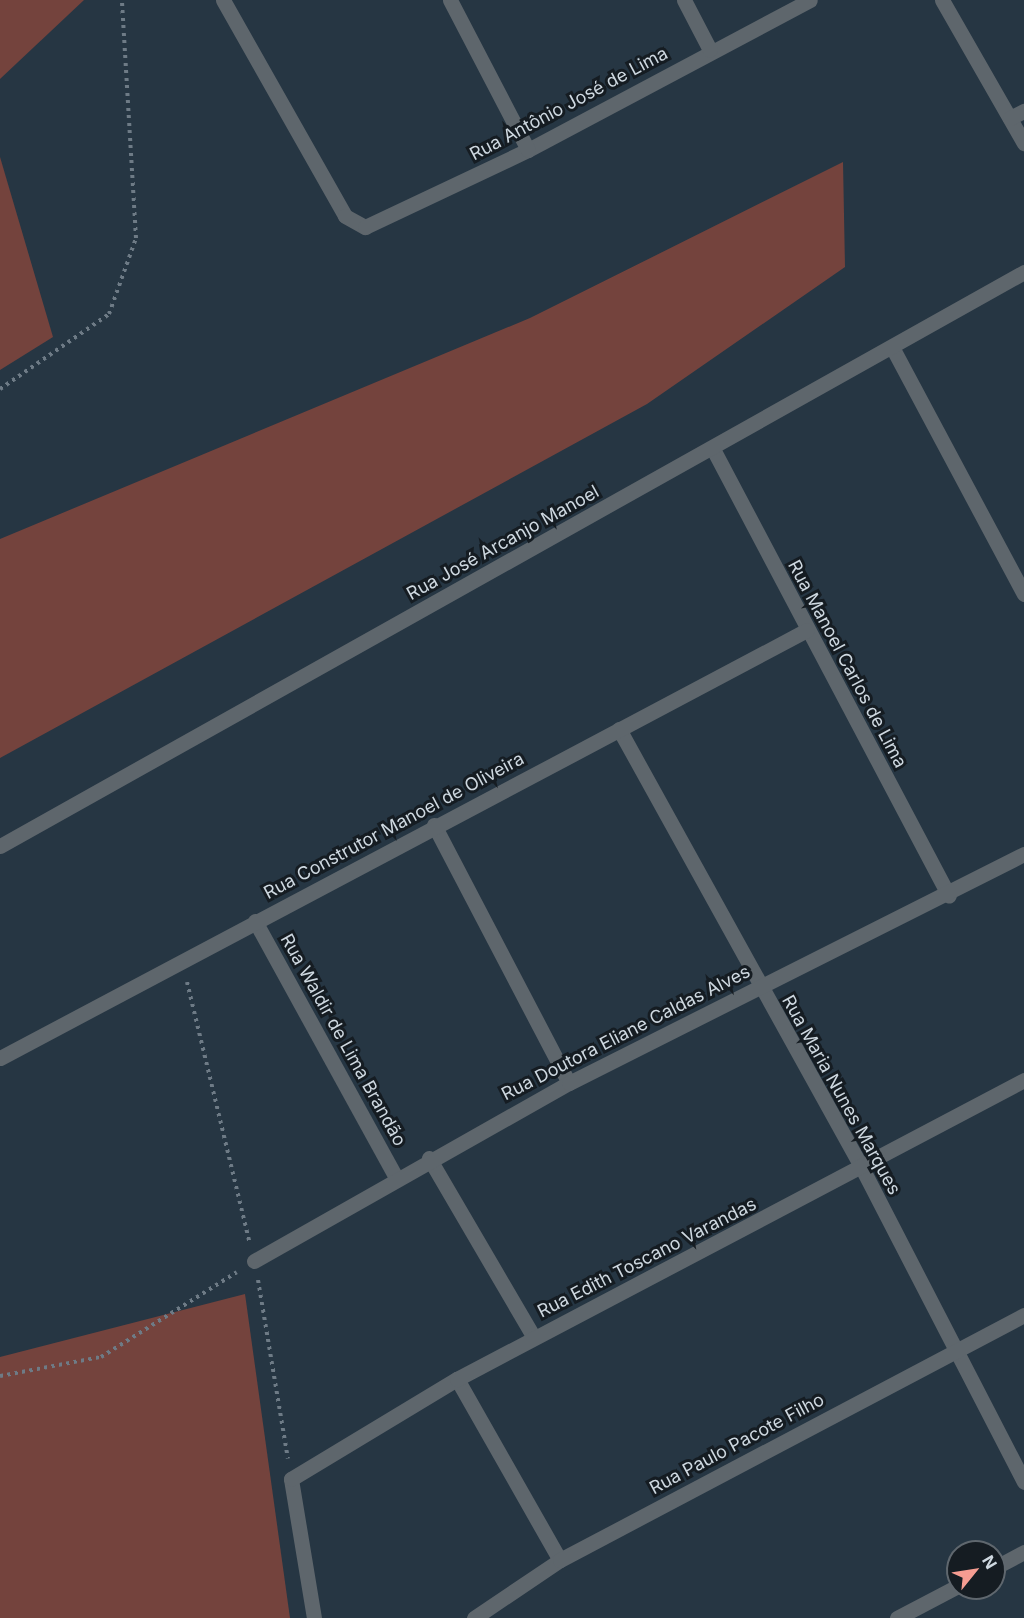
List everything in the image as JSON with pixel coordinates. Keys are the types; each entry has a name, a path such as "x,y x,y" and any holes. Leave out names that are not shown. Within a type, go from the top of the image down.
{"street":[{"name":"Rua Antônio José de Lima","path":"223,0 345,216 361,226 374,225 528,150 710,50 810,0"},
{"path":"450,0 528,150"},
{"path":"684,0 710,50"},
{"path":"942,0 1017,114 1024,143"},
{"name":"Rua José Arcanjo Manoel","path":"0,846 713,449 1024,272"},
{"path":"892,347 1024,594"},
{"name":"Rua Manoel Carlos de Lima","path":"713,449 949,896"},
{"name":"Rua Construtor Manoel de Oliveira","path":"0,1058 434,825 807,630"},
{"name":"Rua Maria Nunes Marques","path":"619,729 758,986 862,1170 1024,1482"},
{"path":"434,825 569,1083"},
{"name":"Rua Doutora Eliane Caldas Alves","path":"254,1261 429,1158 569,1083 758,986 949,896 1024,854"},
{"name":"Rua Waldir de Lima Brandão","path":"255,921 396,1178"},
{"name":"Rua Edith Toscano Varandas","path":"291,1479 457,1379 862,1170 1024,1080"},
{"path":"429,1158 534,1338"},
{"name":"Rua Paulo Pacote Filho","path":"474,1618 497,1612 560,1560 1024,1315"},
{"path":"457,1379 560,1560"},
{"path":"291,1479 314,1618"},
{"path":"1006,1562 1024,1552"},
{"path":"897,1618 946,1593"}],"path":[{"path":"0,389 109,314 136,238 122,0"},
{"path":"182,961 254,1261 291,1479"},
{"path":"0,1376 101,1357 254,1261"}],"shaded area":[{"path":"0,0 84,0 0,79"},
{"path":"0,157 53,337 0,370"},
{"path":"843,162 845,267 647,404 0,758 0,539 530,318"},
{"path":"245,1294 290,1618 0,1618 0,1357"}]}
